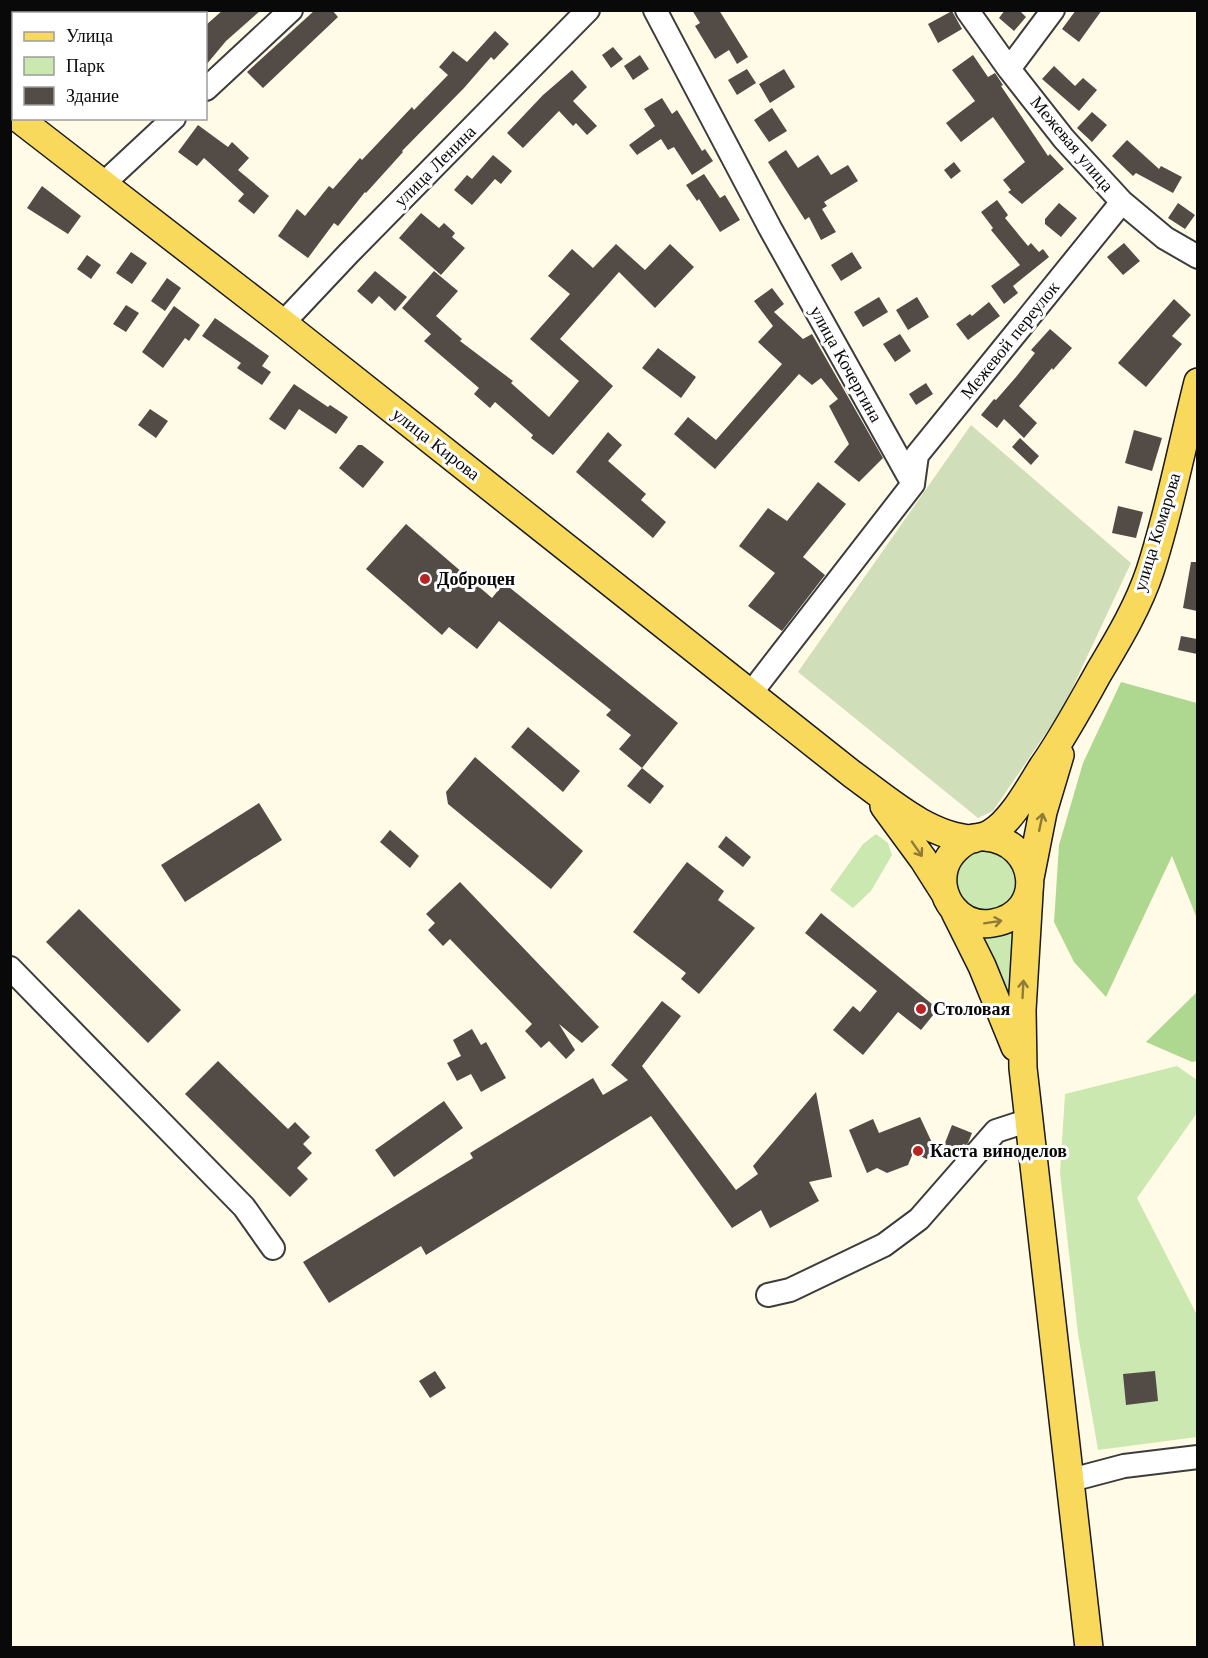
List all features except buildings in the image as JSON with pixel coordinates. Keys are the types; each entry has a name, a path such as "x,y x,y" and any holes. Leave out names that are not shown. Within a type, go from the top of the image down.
{"main road":[{"name":"улица Кирова","path":"21,120 283,323 852,774"},
{"name":"улица Комарова","path":"1080,707 1126,626 1149,572 1197,382"},
{"path":"852,774 908,814 928,825 948,834 979,838 995,838 1008,843 1020,852 1028,866 1030,884 1023,903 1017,912 1007,919 993,924 974,922 949,902 943,875 946,864 953,852 979,838 994,831 1010,814 1080,707"},
{"path":"1080,707 1055,769 1043,812 1030,884 1022,1010 1023,1068 1089,1647"},
{"path":"852,774 896,820 949,902 982,966 1006,1020 1023,1068"}],"street":[{"path":"207,88 291,10"},
{"name":"улица Ленина","path":"283,323 588,10"},
{"name":"улица Кочергина","path":"655,10 770,228 913,484"},
{"name":"Межевая улица","path":"967,10 1009,69 1064,139 1122,202 1165,238 1197,257"},
{"path":"1009,69 1053,10"},
{"path":"102,185 172,120"},
{"name":"Межевой переулок","path":"913,484 917,455 1122,202"},
{"path":"751,693 913,484"},
{"path":"10,969 244,1207 273,1248"},
{"path":"768,1294 790,1290 884,1245 919,1219 996,1131 1030,1120"},
{"path":"1071,1480 1124,1466 1152,1464 1197,1456"}],"green space":[{"path":"971,425 1131,563 1063,708 993,811 978,818 798,672"},
{"path":"1121,682 1197,703 1198,921 1172,856 1106,997 1074,962 1054,922 1059,845 1083,763"},
{"path":"876,834 888,843 892,855 871,891 853,908 830,890 863,844"},
{"path":"970,849 1003,851 1020,880 1010,905 981,914 954,892 959,858"},
{"path":"1016,923 1009,999 976,930"},
{"path":"1197,992 1197,1061 1192,1062 1146,1042"},
{"path":"1177,1066 1197,1080 1197,1113 1137,1198 1197,1315 1197,1437 1098,1450 1078,1334 1060,1173 1065,1094"}],"place":[{"name":"Доброцен","path":"425,579"},
{"name":"Столовая","path":"921,1009"},
{"name":"Каста виноделов","path":"918,1151"}]}
